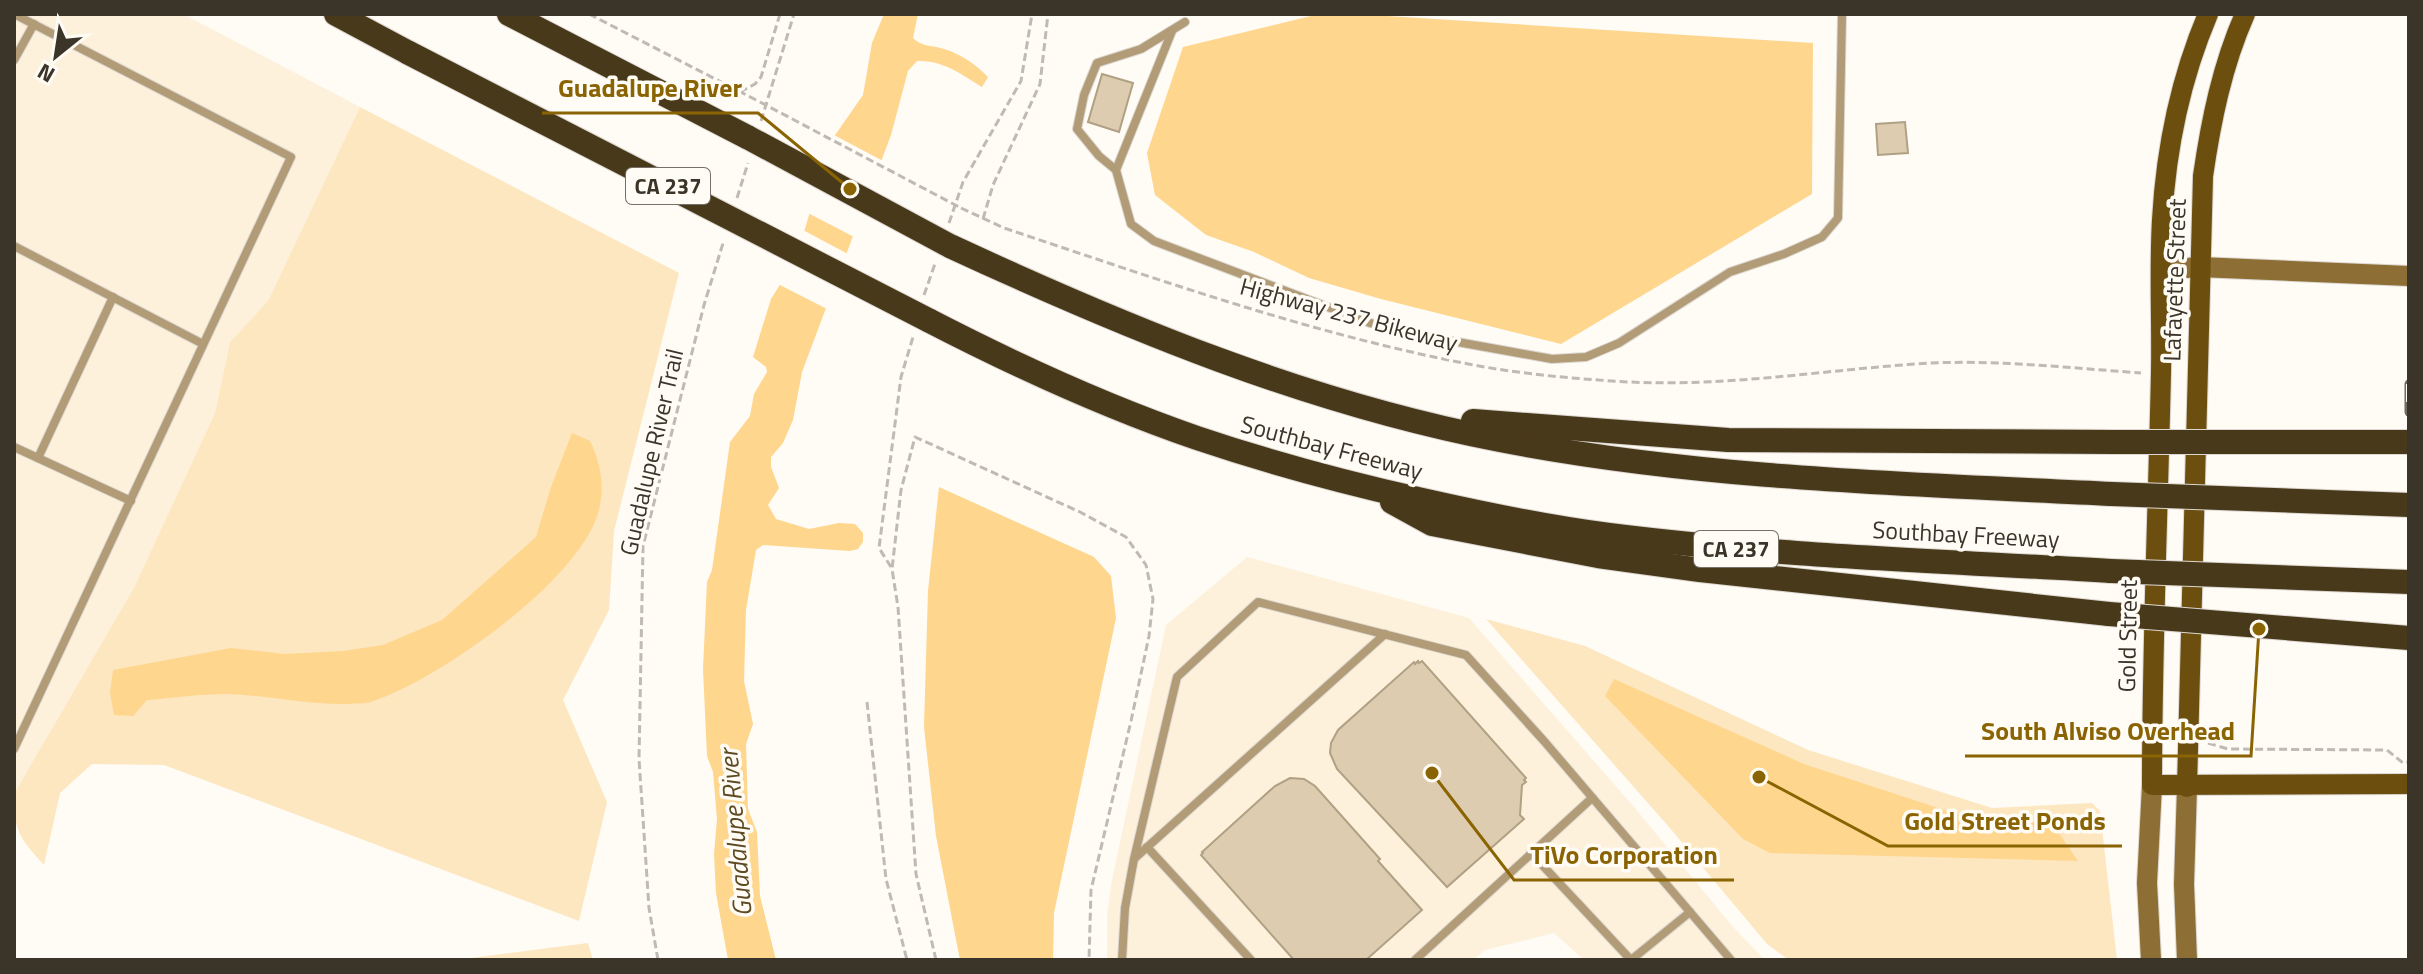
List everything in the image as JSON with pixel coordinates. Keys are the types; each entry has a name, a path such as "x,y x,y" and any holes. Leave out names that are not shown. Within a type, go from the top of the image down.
{"highway":[{"name":"Southbay Freeway","path":"336,14 920,329 1147,420 1258,458 1365,487 1488,515 1607,535 1750,550 2111,571 2409,582"},
{"name":"Southbay Freeway","path":"509,14 754,137 945,241 1060,297 1171,343 1280,382 1387,414 1498,440 1618,461 1749,475 2112,494 2409,505"},
{"path":"1387,414 1728,440 2409,442"},
{"path":"1365,487 1432,524 1598,556 1700,570 2109,614 2409,638"}],"main road":[{"name":"Lafayette Street","path":"2155,552 2162,219 2174,118 2187,65 2208,14"},
{"name":"Lafayette Street","path":"2187,787 2203,176 2210,126 2222,76 2245,14"},
{"path":"2161,270 2199,267 2409,276"},
{"name":"Gold Street","path":"2151,960 2147,883 2152,785 2155,552"},
{"path":"2152,785 2409,784"},
{"path":"2187,787 2184,884 2187,960"}],"lane":[{"path":"14,14 291,157 14,749"},
{"path":"1185,22 1141,49 1097,63 1084,95 1077,129 1099,156 1116,170 1131,224 1154,241 1370,323 1552,359 1586,357 1619,343 1730,272 1822,237 1838,218 1842,14"},
{"path":"14,60 34,24"},
{"path":"1116,170 1172,30"},
{"path":"14,246 203,344"},
{"path":"38,458 113,297"},
{"path":"14,447 131,501"},
{"path":"1122,960 1125,908 1134,859 1177,677 1258,602 1466,655 1731,960"},
{"path":"1134,859 1385,634"},
{"path":"1415,960 1592,798"},
{"path":"1147,847 1251,960"},
{"path":"1531,853 1631,960 1690,912"}],"path":[{"name":"Highway 237 Bikeway","path":"589,14 983,219 1062,248 1334,333 1481,366 1536,374 1677,383 1757,380 1891,366 1985,361 2161,373"},
{"path":"740,92 761,77 780,14"},
{"path":"737,197 794,14"},
{"path":"925,295 963,182 1021,81 1032,14"},
{"path":"983,219 993,185 1040,84 1048,14"},
{"name":"Guadalupe River Trail","path":"658,960 649,908 639,759 643,546 704,305 728,228"},
{"path":"892,569 879,548 901,377 920,329"},
{"path":"936,960 916,874 898,607 892,569 901,490 915,437 1080,512 1126,537 1146,565 1153,599 1149,636 1091,890 1089,960"},
{"path":"867,702 886,879 907,960"},
{"path":"2209,743 2228,749 2387,750 2403,763 2409,762"}],"shaded area":[{"path":"14,14 183,14 360,107 268,301 230,342 215,413 137,583 14,794"},
{"path":"360,107 679,273 614,531 609,610 563,700 607,802 579,921 164,765 92,764 60,793 44,865 17,826 14,794 135,586 215,413 230,342 268,301"},
{"path":"1247,557 1469,618 1634,807 1734,928 1765,960 1584,960 1554,933 1485,950 1473,960 1107,960 1107,915 1112,880 1166,625"},
{"path":"1486,619 1585,646 1808,750 1992,808 2092,803 2100,811 2117,960 1789,960 1767,944"},
{"path":"588,943 593,960 455,960"}],"water":[{"path":"884,14 918,14 913,38 916,41 962,57 988,77 982,87 951,69 926,61 917,61 908,71 891,135 802,372 793,420 783,443 771,457 771,467 779,488 768,505 776,519 809,529 839,523 855,524 863,533 863,542 858,549 850,551 763,545 756,550 746,610 744,681 753,724 746,744 748,809 757,832 760,896 776,960 728,960 716,893 714,854 717,819 713,772 707,756 703,669 707,582 712,570 730,442 750,416 754,394 767,372 766,367 753,357 771,299 796,259 831,141 863,95 872,43"},
{"path":"1319,14 1813,43 1812,194 1561,344 1309,278 1254,252 1206,235 1155,195 1147,153 1183,47"},
{"path":"572,433 590,441 600,472 600,505 589,533 568,563 540,593 506,622 433,672 365,703 332,704 216,694 147,700 133,716 114,715 110,693 113,670 231,648 285,654 383,645 442,620 536,537"},
{"path":"939,487 1094,557 1111,576 1116,618 1054,913 1053,960 960,960 936,836 924,727 928,591"},
{"path":"1614,679 1804,764 1990,825 2051,821 2078,861 1770,853 1743,839 1605,696"}],"pier":[{"path":"832,134 885,162 856,238 806,212 827,140"},
{"path":"801,229 850,255 829,310 776,283 792,257"}],"building":[{"path":"1102,74 1133,83 1119,132 1088,122"},
{"path":"1905,122 1908,153 1878,155 1876,124"},
{"path":"1418,661 1422,661 1526,778 1522,785 1520,815 1524,819 1447,887 1337,769 1330,753 1338,730"},
{"path":"1290,778 1304,779 1315,786 1422,910 1366,960 1294,960 1201,855 1275,786"}],"railway":[{"path":"2409,384 2409,412"}],"place":[{"name":"Guadalupe River","path":"850,189"},
{"name":"South Alviso Overhead","path":"2259,629"},
{"name":"TiVo Corporation","path":"1432,773"},
{"name":"Gold Street Ponds","path":"1759,777"}]}
